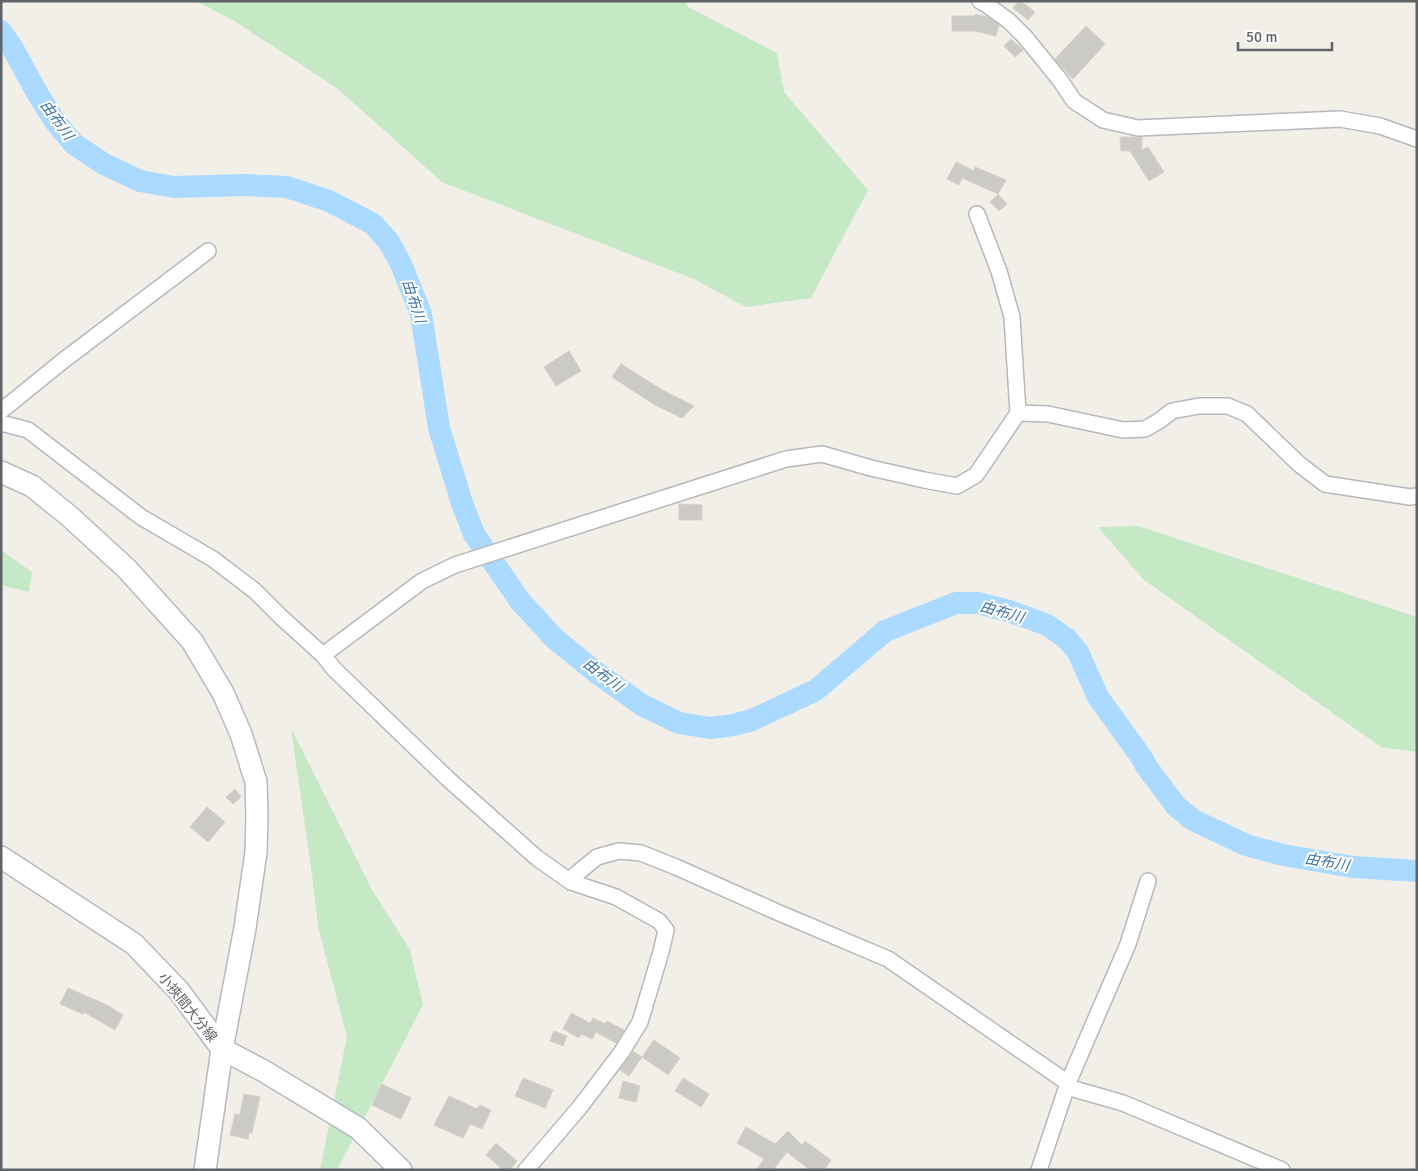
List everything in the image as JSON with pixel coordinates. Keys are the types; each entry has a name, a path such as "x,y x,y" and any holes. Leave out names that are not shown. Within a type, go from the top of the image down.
{"street":[{"path":"980,1 988,4 1025,37 1060,80 1074,101 1103,120 1138,128 1340,119 1380,126 1417,139"},
{"path":"323,655 422,582 455,565 786,459 822,454 880,470 957,486 976,475 1018,413 1012,317 999,272 977,214"},
{"path":"1,411 64,360 208,251"},
{"path":"1018,413 1048,414 1130,430 1145,429 1172,411 1199,406 1228,406 1247,414 1299,464 1325,484 1417,496"},
{"path":"1,423 28,430 141,517 213,559 255,591 323,655 334,669 447,778 537,858 571,882 616,897 659,921 666,930 662,952 640,1022 622,1053 526,1170"},
{"path":"1,472 32,486 68,515 128,569 192,641 223,693 242,734 256,782 256,852 245,928 222,1049 205,1170"},
{"path":"571,882 575,875 597,857 619,851 641,853 676,867 888,959 1068,1085 1123,1103 1282,1170"},
{"name":"小挾間大分線","path":"1,857 134,944 178,992 222,1049 262,1070 358,1128 401,1170"},
{"path":"1038,1170 1068,1085 1128,944 1148,881"}],"green space":[{"path":"196,1 686,1 688,7 777,53 784,92 868,190 811,298 746,307 694,279 442,182 338,89 236,22"},
{"path":"1138,526 1417,617 1417,752 1381,747 1144,580 1098,527"},
{"path":"1,550 32,572 29,592 1,585"},
{"path":"291,728 371,888 410,950 423,1005 337,1170 320,1170 347,1037 318,926"}],"building":[{"path":"1019,1 1035,12 1028,20 1013,8"},
{"path":"975,14 988,17 999,25 996,36 975,31 952,31 952,16 975,16"},
{"path":"1086,26 1105,44 1073,79 1055,59"},
{"path":"1011,39 1023,50 1015,57 1004,46"},
{"path":"1120,137 1142,137 1142,150 1148,147 1164,172 1149,181 1130,151 1121,151"},
{"path":"956,162 974,171 975,167 1006,180 998,194 962,178 959,185 947,179"},
{"path":"998,194 1007,204 999,211 990,202"},
{"path":"569,351 581,371 556,386 544,367"},
{"path":"621,364 664,391 694,406 682,418 655,405 612,377"},
{"path":"679,504 702,505 702,520 679,520"},
{"path":"235,789 241,797 233,804 226,797"},
{"path":"207,807 225,822 208,842 190,827"},
{"path":"68,988 107,1005 123,1015 115,1030 84,1012 83,1014 60,1004"},
{"path":"571,1013 590,1023 593,1018 605,1024 607,1021 624,1030 616,1043 596,1032 592,1039 581,1034 579,1038 563,1029"},
{"path":"554,1031 567,1036 563,1046 550,1041"},
{"path":"654,1040 680,1058 668,1075 642,1057"},
{"path":"633,1051 642,1057 629,1076 620,1070"},
{"path":"523,1078 553,1090 545,1108 515,1096"},
{"path":"683,1078 709,1094 701,1107 675,1091"},
{"path":"623,1081 640,1086 636,1102 619,1098"},
{"path":"382,1084 411,1098 401,1119 372,1105"},
{"path":"244,1094 260,1097 252,1133 249,1133 248,1139 230,1135 235,1114 240,1115"},
{"path":"449,1096 477,1109 480,1105 491,1110 482,1129 470,1124 463,1138 434,1125"},
{"path":"746,1127 775,1144 788,1131 802,1145 805,1141 831,1160 824,1170 810,1170 787,1152 773,1170 756,1170 764,1159 737,1143"},
{"path":"496,1143 517,1161 510,1170 503,1170 486,1155"}],"waterway":[{"name":"由布川","path":"1,31 54,120 74,144 104,164 140,181 174,187 245,185 287,187 329,201 373,224 389,242 401,264 421,314 439,428 462,503 474,534 520,601 555,639 597,673 642,705 679,723 710,728 752,720 816,690 885,631 956,603 978,603 1009,611 1047,625 1067,639 1078,652 1098,697 1146,766 1176,806 1193,820 1246,845 1283,855 1353,867 1417,871"}]}
